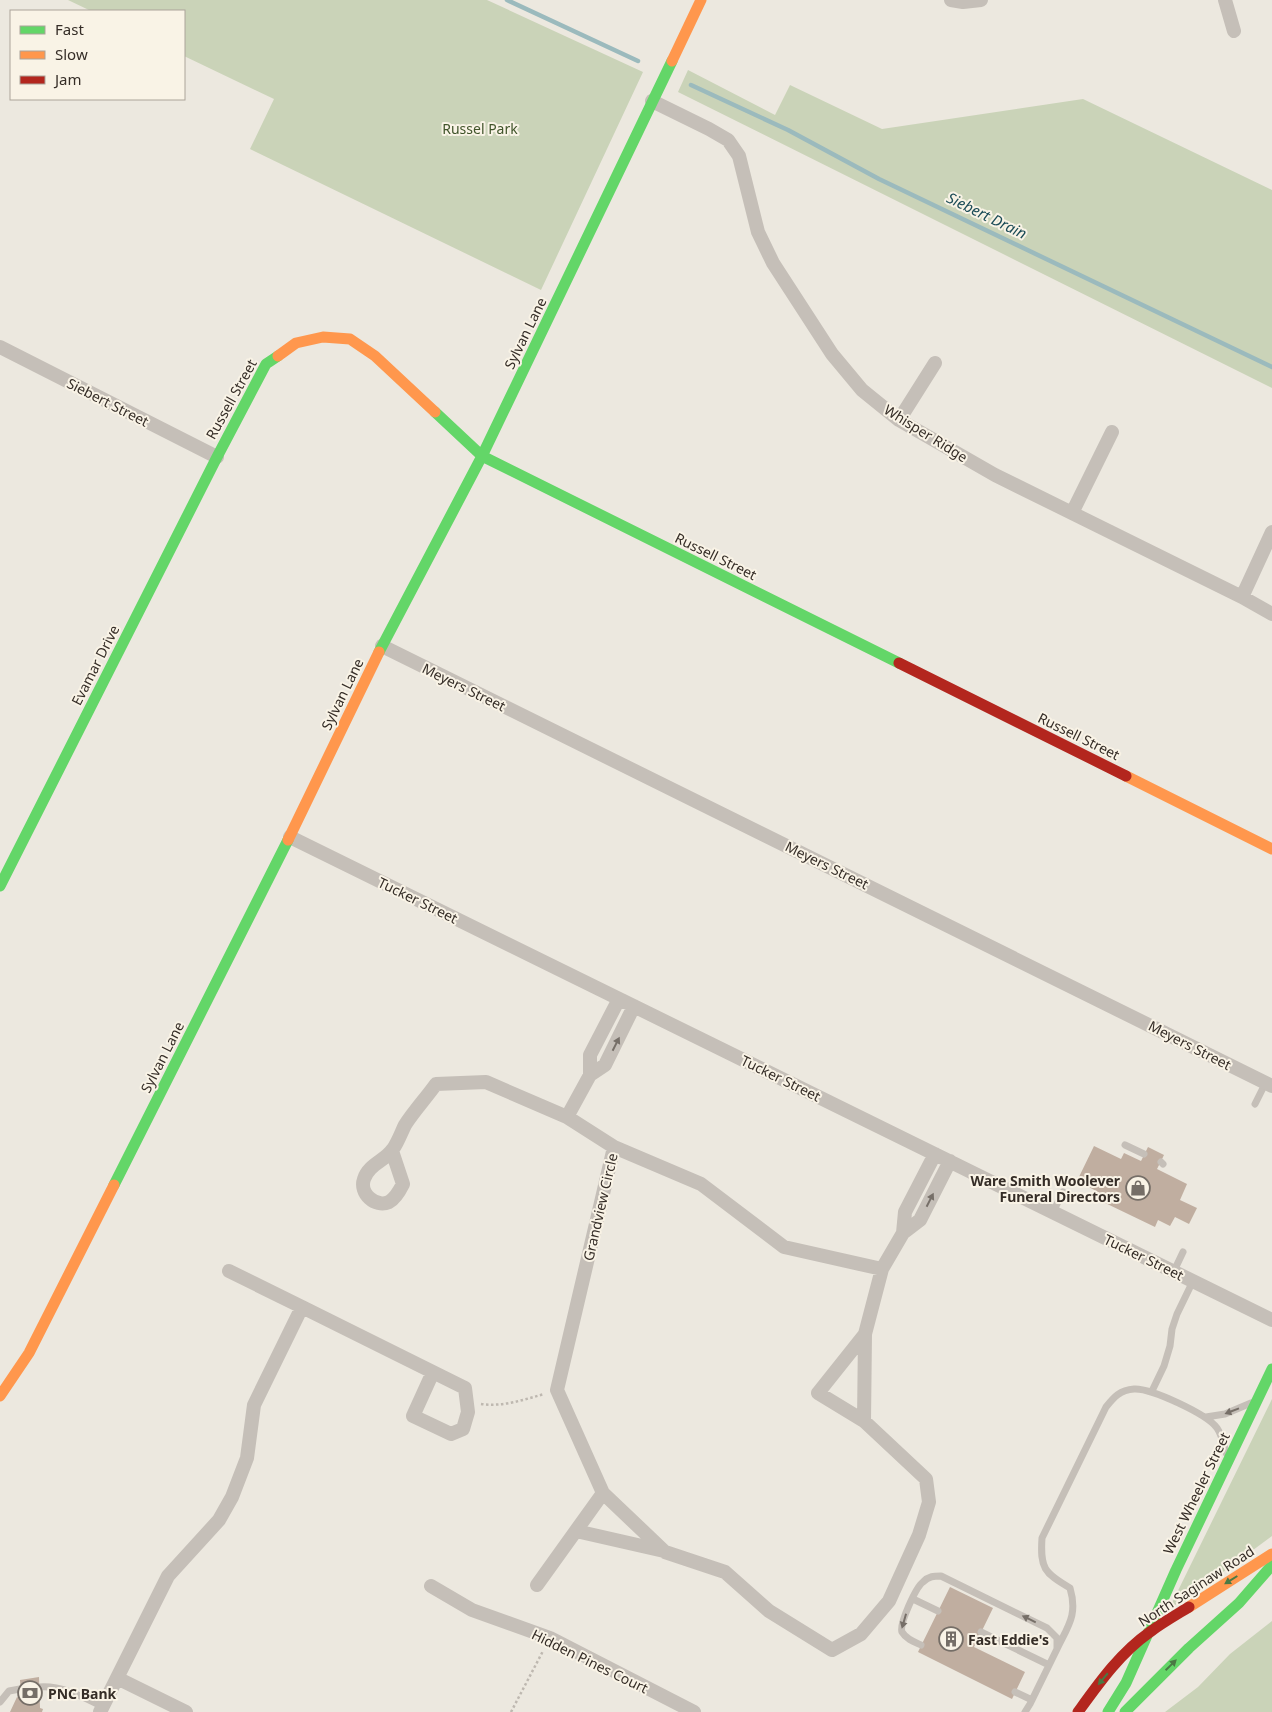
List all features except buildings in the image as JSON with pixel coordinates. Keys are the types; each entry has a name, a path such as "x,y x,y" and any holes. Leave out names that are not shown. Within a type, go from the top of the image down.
{"street":[{"name":"Sylvan Lane","path":"0,1395 29,1353 290,837 382,646 482,456 701,0"},
{"path":"951,0 963,2 981,0"},
{"path":"1225,0 1234,31"},
{"name":"Whisper Ridge","path":"652,101 709,128 728,140 739,156 758,232 773,263 832,354 862,390 899,420 994,475 1242,597 1272,614"},
{"name":"Russell Street","path":"217,457 266,364 296,343 323,337 350,339 375,356 482,456 1272,849"},
{"name":"Siebert Street","path":"0,347 217,457"},
{"path":"899,420 935,363"},
{"path":"1072,514 1112,432"},
{"name":"Evamar Drive","path":"0,886 217,457"},
{"path":"1242,597 1272,532"},
{"name":"Meyers Street","path":"382,646 1269,1084"},
{"name":"Tucker Street","path":"290,837 1272,1320"},
{"path":"590,1075 590,1055 620,999"},
{"path":"567,1117 590,1075 605,1065 634,1006"},
{"path":"392,1151 406,1124 436,1084 486,1082 567,1117 614,1147"},
{"name":"Grandview Circle","path":"557,1390 614,1147 701,1184 784,1247 882,1269"},
{"path":"903,1234 905,1212 935,1154"},
{"path":"864,1422 865,1334 882,1269 903,1234 920,1220 950,1161"},
{"path":"229,1271 302,1308 433,1372 465,1388 468,1412 463,1429 451,1434 413,1416 433,1372"},
{"path":"101,1709 168,1576 219,1520 232,1497 247,1458 254,1405 302,1308"},
{"path":"576,1531 665,1552 725,1572 769,1611 832,1650 861,1634 889,1601 920,1535 929,1502 926,1479 864,1422 818,1393 865,1334"},
{"name":"West Wheeler Street","path":"1108,1712 1126,1683 1176,1570 1272,1369"},
{"path":"557,1390 603,1493 665,1552"},
{"path":"537,1585 603,1493"},
{"name":"North Saginaw Road","path":"1078,1712 1121,1657 1149,1632 1272,1554"},
{"name":"North Saginaw Road","path":"1124,1712 1189,1648 1239,1603 1272,1565"},
{"name":"Hidden Pines Court","path":"432,1586 472,1610 550,1638 694,1712"},
{"path":"117,1678 186,1712"}],"lane":[{"path":"1255,1104 1269,1084"},
{"path":"1125,1145 1144,1154"},
{"path":"1053,1212 1063,1192"},
{"path":"1174,1271 1183,1252"},
{"path":"1152,1391 1164,1366 1170,1346 1172,1329 1193,1281"},
{"path":"1025,1712 1071,1619 1074,1602 1070,1588 1053,1578 1044,1567 1041,1556 1042,1538 1106,1407 1117,1394 1133,1389 1152,1391 1206,1417 1217,1428 1223,1440 1228,1460"},
{"path":"1206,1417 1225,1414 1256,1401"},
{"path":"921,1646 908,1639 902,1630 902,1622 921,1583 931,1576 941,1576 1047,1628 1057,1638 1057,1650"},
{"path":"913,1599 938,1611"},
{"path":"981,1632 1049,1665"},
{"path":"39,1687 52,1686 80,1696 101,1709"},
{"path":"0,1702 9,1691 20,1689"},
{"path":"1015,1692 1032,1700"}],"path":[{"path":"467,1402 490,1405 520,1401 557,1390"},
{"path":"511,1712 550,1638"}],"green space":[{"name":"Russel Park","path":"68,0 487,0 643,72 541,290 250,149 274,99 185,56 185,10 89,10"},
{"path":"688,70 775,115 790,85 882,129 1083,99 1272,190 1272,388 678,92"},
{"path":"1272,1399 1272,1536 1207,1584 1169,1609"},
{"path":"1272,1621 1272,1712 1165,1712 1198,1687 1230,1654"}],"waterway":[{"name":"Siebert Drain","path":"507,0 638,61"},
{"name":"Siebert Drain","path":"691,85 788,130 879,179 1272,367"}],"traffic: fast":[{"path":"379,652 482,456 672,61"},
{"path":"0,886 217,457 266,364 278,356"},
{"path":"435,412 482,456 899,663"},
{"path":"114,1185 288,840"},
{"path":"1108,1712 1126,1683 1176,1570 1272,1369"},
{"path":"1125,1712 1189,1648 1239,1603 1272,1565"}],"traffic: slow":[{"path":"672,61 701,0"},
{"path":"278,356 296,343 323,337 350,339 375,356 435,412"},
{"path":"288,840 379,652"},
{"path":"1126,776 1272,849"},
{"path":"0,1396 29,1353 114,1185"},
{"path":"1189,1607 1272,1554"}],"traffic: jam":[{"path":"899,663 1126,776"},
{"path":"1078,1712 1129,1649 1139,1640 1189,1607"}],"place":[{"name":"Ware Smith Woolever Funeral Directors","path":"1138,1188"},
{"name":"Fast Eddie's","path":"951,1639"},
{"name":"PNC Bank","path":"30,1693"}]}
